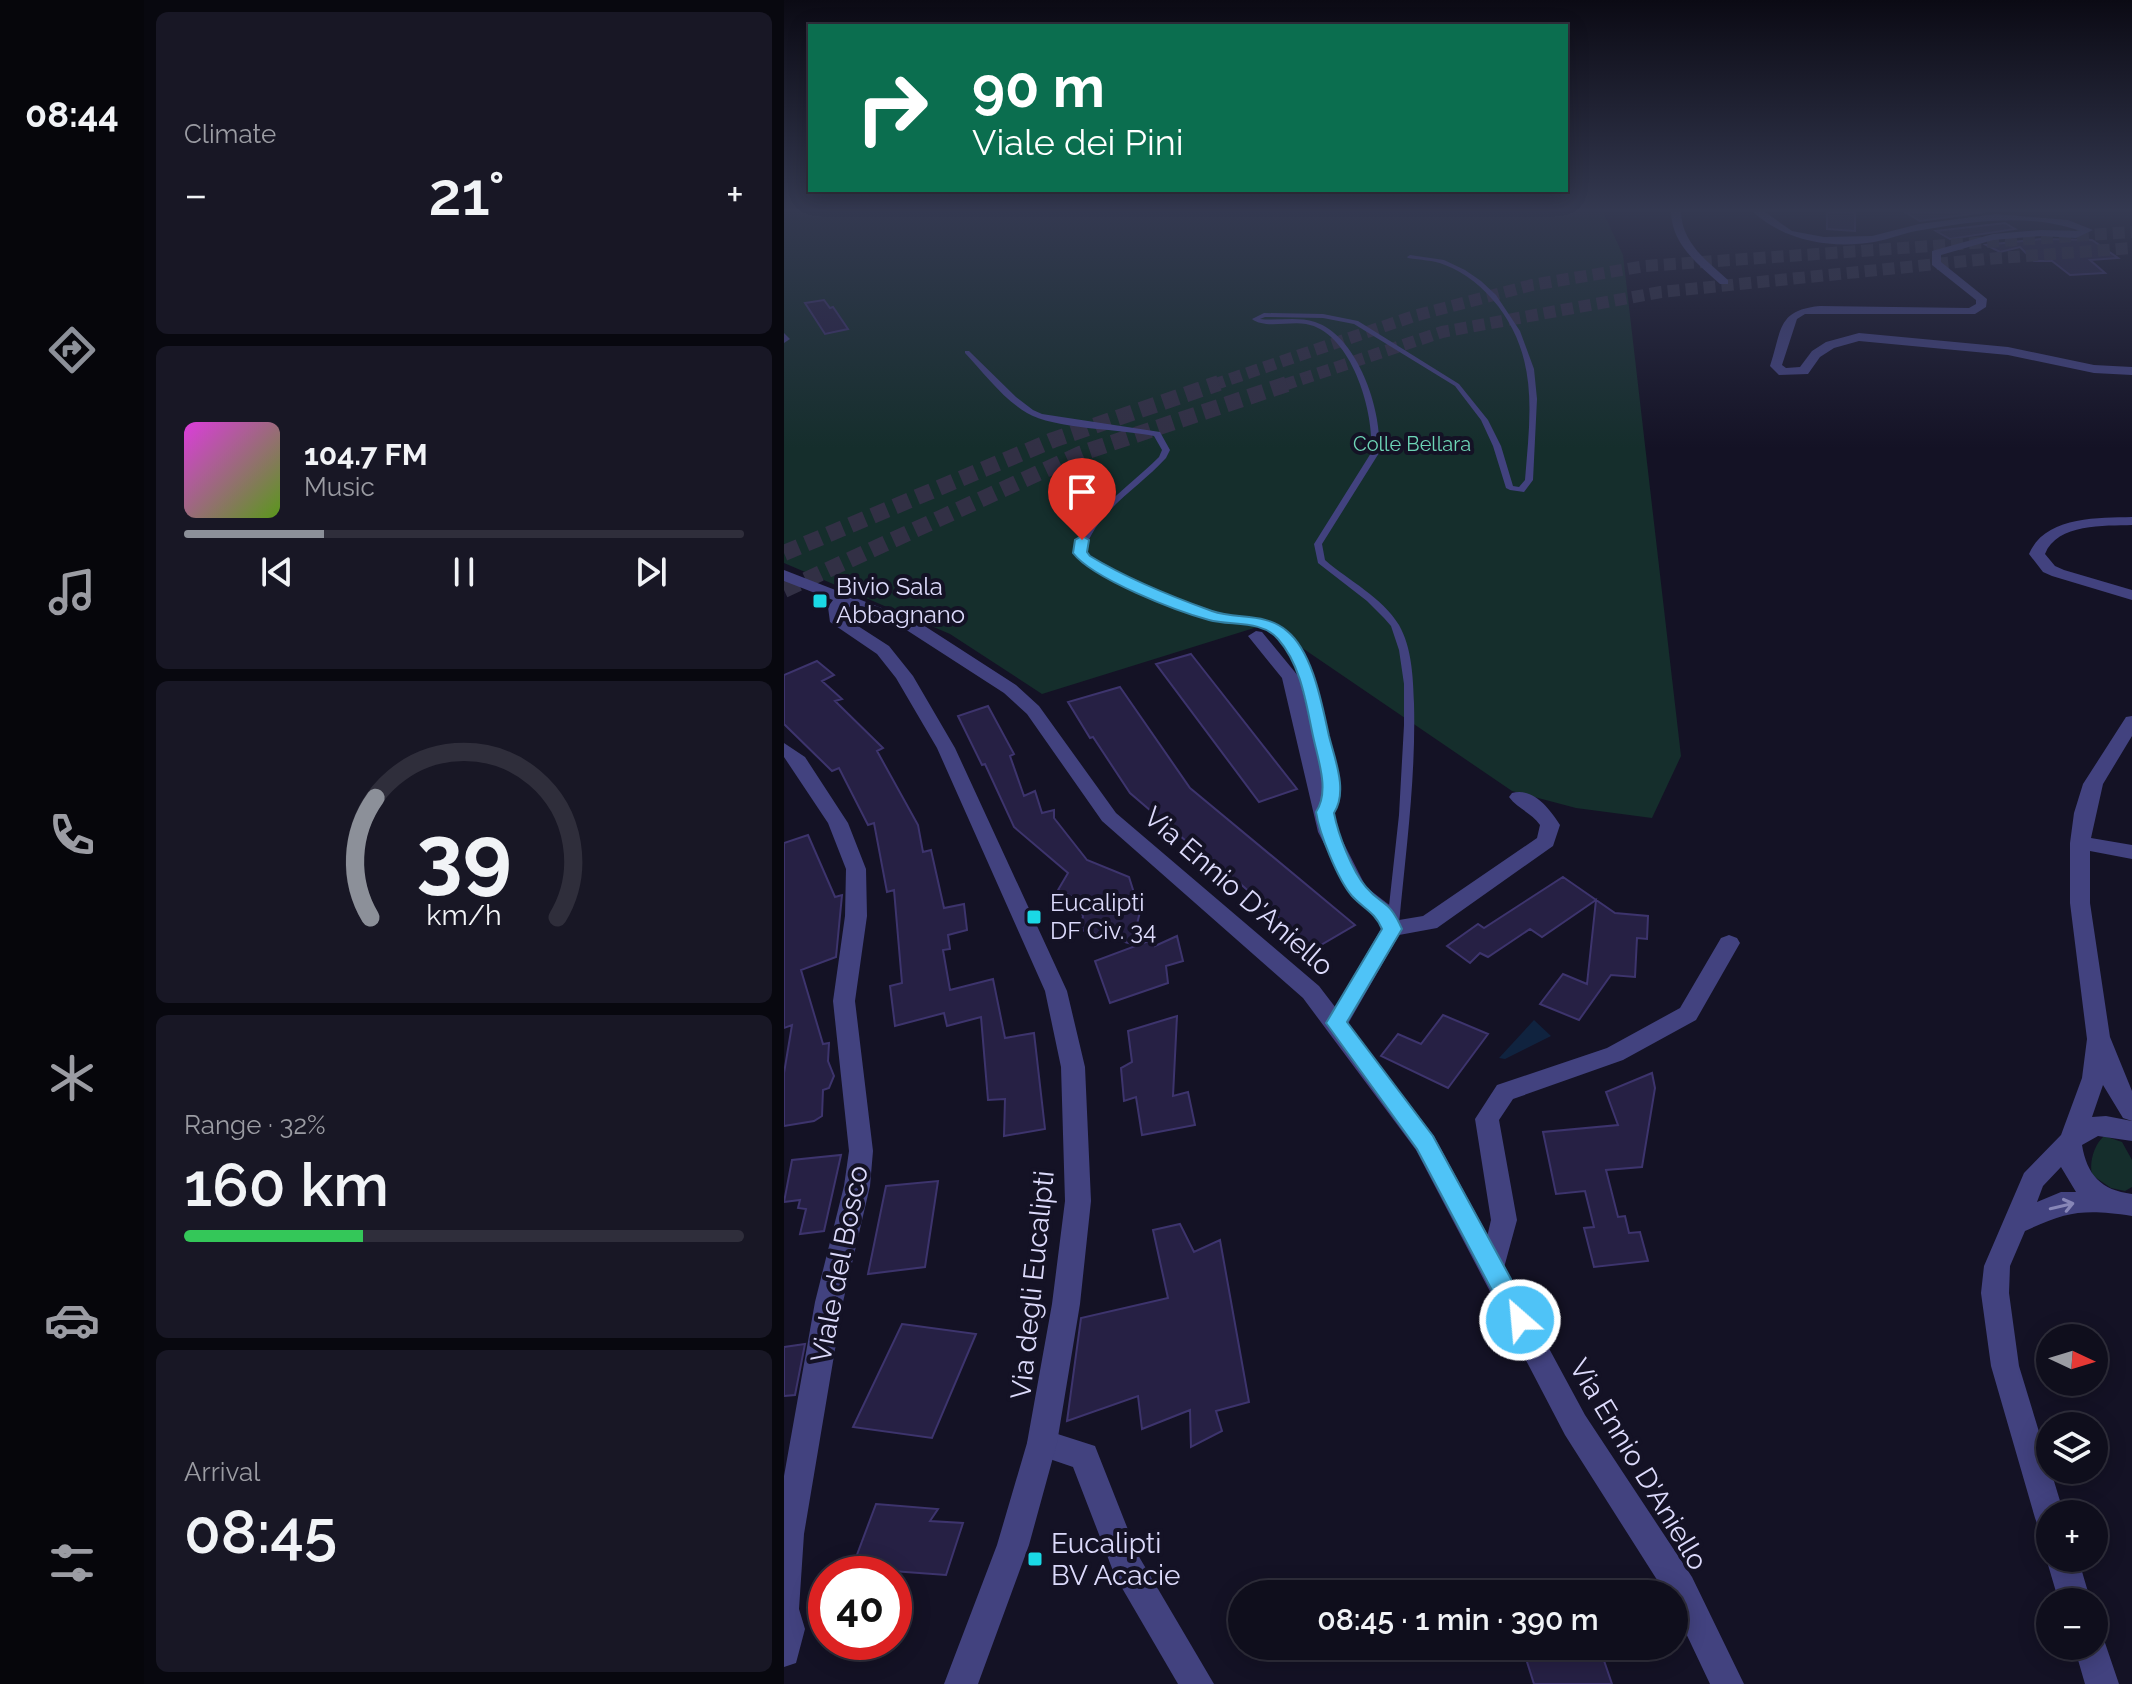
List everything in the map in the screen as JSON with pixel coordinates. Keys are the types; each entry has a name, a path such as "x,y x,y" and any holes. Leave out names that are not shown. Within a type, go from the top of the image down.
{"street":[{"path":"1969,291 1983,302 1971,312 1820,309 1797,313 1792,317 1776,366 1783,372 1804,371 1816,354 1830,345 1859,337 2008,351 2094,369 2132,371"},
{"path":"2132,521 2099,523 2056,532 2041,542 2037,554 2049,569 2058,573 2132,595"},
{"name":"Via Ennio D'Aniello","path":"784,575 914,627 1010,689 1033,710 1109,817 1311,992 1425,1143 1575,1425 1681,1588 1727,1684"},
{"name":"Via degli Eucalipti","path":"844,599 836,607 836,619 883,650 904,676 946,748 1056,991 1073,1067 1078,1201 1066,1304 1042,1443 1013,1545 961,1684"},
{"path":"1256,636 1290,677 1328,832 1358,891 1385,912 1392,929"},
{"path":"2132,721 2093,784 2084,813 2080,843 2080,903 2098,1037 2115,1084 2132,1111"},
{"name":"Viale del Bosco","path":"784,749 796,757 838,823 856,869 856,916 844,1001 861,1151 857,1186 829,1302 789,1534 784,1610 789,1629 784,1651"},
{"path":"1337,1023 1392,929 1429,923 1552,843 1550,825 1539,809 1519,797"},
{"path":"2080,843 2132,852"},
{"path":"1493,1267 1504,1220 1487,1119 1505,1092 1615,1054 1688,1014 1729,943"},
{"path":"2098,1037 2094,1078 2071,1139 2074,1169 2081,1180 2123,1203"},
{"path":"2045,1500 2005,1366 1995,1293 1997,1266 2033,1180 2071,1139 2084,1128 2099,1125 2132,1131"},
{"path":"2012,1225 2061,1203 2123,1203"},
{"path":"1042,1443 1084,1456 1126,1565 1197,1684"},
{"path":"2094,1660 2102,1684"}],"lane":[{"path":"1392,929 1409,724 1408,665 1396,628 1362,590 1343,580 1321,561 1318,544 1375,453 1379,439 1373,409 1362,378 1327,330 1312,323 1260,322 1255,319 1264,315 1310,316 1356,322 1427,365 1457,385 1468,397 1497,446 1510,488 1525,488 1529,480 1533,385 1523,347 1504,310 1487,291"},
{"path":"967,352 1031,413 1157,434 1166,450 1162,458 1099,517 1082,540 1080,553 1117,578 1213,616 1267,624 1284,635 1308,677 1318,716 1332,795 1325,812"}],"green space":[{"name":"Colle Bellara","path":"784,291 1627,291 1681,756 1652,818 1576,808 1512,791 1267,624 1042,694 950,634 784,563"},
{"path":"2104,1136 2122,1142 2132,1160 2132,1187 2125,1191 2111,1188 2092,1175 2093,1154"}],"water":[{"path":"1534,1020 1551,1036 1505,1059 1499,1058"}],"building":[{"path":"824,300 830,308 833,307 848,329 825,334 805,303"},
{"path":"1191,654 1297,789 1259,802 1156,664"},
{"path":"817,661 834,675 822,681 842,699 835,701 883,748 877,751 918,825 923,852 931,850 944,908 964,904 967,930 948,935 950,949 943,950 950,990 993,979 1005,1038 1034,1033 1045,1129 1004,1136 1005,1099 988,1100 981,1017 947,1026 944,1013 895,1026 890,986 902,983 894,890 887,892 874,823 868,825 839,768 832,771 784,724 784,675"},
{"path":"1120,687 1190,788 1355,925 1314,949 1210,857 1207,859 1130,793 1068,702"},
{"path":"988,706 1014,754 1010,756 1024,796 1035,791 1042,813 1054,810 1054,818 1087,860 1129,877 1140,912 1132,944 1078,929 1083,917 1079,900 1058,890 1068,873 1014,827 985,764 982,765 958,716"},
{"path":"808,835 835,897 842,895 836,957 801,970 823,1044 829,1043 828,1061 834,1076 829,1088 823,1090 822,1116 814,1121 784,1126 784,1073 792,1025 784,1028 784,843"},
{"path":"1563,877 1615,913 1648,916 1647,939 1637,938 1635,977 1611,975 1579,1020 1540,1004 1563,974 1587,984 1596,900 1542,937 1530,929 1488,957 1480,953 1470,963 1447,946 1478,924 1484,928"},
{"path":"1177,936 1183,961 1166,966 1168,983 1110,1003 1095,961 1154,939 1155,946"},
{"path":"1443,1015 1488,1034 1448,1088 1381,1056 1398,1034 1421,1044"},
{"path":"1177,1016 1173,1096 1188,1092 1195,1125 1142,1135 1136,1097 1124,1101 1121,1068 1132,1062 1128,1031"},
{"path":"1652,1073 1655,1088 1642,1167 1606,1170 1618,1217 1625,1216 1629,1233 1640,1232 1648,1261 1594,1267 1584,1228 1594,1227 1585,1191 1556,1194 1543,1132 1618,1125 1606,1092"},
{"path":"841,1155 824,1231 800,1234 806,1209 798,1208 800,1200 784,1202 792,1160"},
{"path":"938,1181 925,1267 868,1274 886,1186"},
{"path":"1180,1224 1194,1252 1220,1240 1249,1402 1216,1411 1222,1431 1191,1447 1190,1410 1142,1429 1138,1396 1067,1421 1081,1318 1168,1298 1153,1230"},
{"path":"902,1324 976,1334 932,1438 853,1427"},
{"path":"805,1344 795,1395 784,1396 784,1347"},
{"path":"876,1504 938,1509 930,1521 963,1523 946,1575 912,1572 912,1556 856,1556"},
{"path":"1526,1660 1604,1660 1612,1684 1534,1684"}],"tunnel":[{"path":"1213,385 1414,316 1511,291"},
{"path":"1284,385 1442,332 1675,291"},
{"path":"784,553 1053,440 1219,383"},
{"path":"784,590 1082,453 1290,383"}],"place":[{"name":"Bivio Sala Abbagnano","path":"820,601"},
{"name":"Eucalipti DF Civ. 34","path":"1034,917"},
{"name":"Eucalipti BV Acacie","path":"1035,1559"}],"route":[{"path":"1082,540 1080,553 1085,559 1117,578 1213,616 1267,624 1284,635 1308,677 1330,778 1331,803 1325,812 1328,832 1358,891 1385,912 1392,929 1337,1023 1425,1143 1520,1320"}]}
